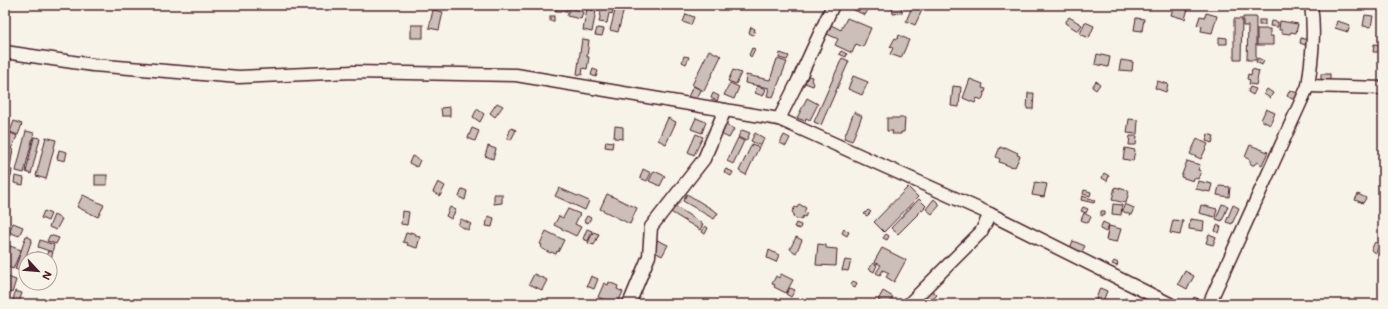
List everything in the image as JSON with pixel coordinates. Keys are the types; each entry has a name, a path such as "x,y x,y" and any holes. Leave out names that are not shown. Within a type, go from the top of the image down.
{"street":[{"path":"779,119 833,5"},
{"path":"1209,304 1308,86 1313,52 1311,5"},
{"path":"5,52 93,65 239,77 353,72 516,75 779,119 990,214 1170,304"},
{"path":"1308,86 1383,88"},
{"path":"629,304 649,256 651,228 704,159 725,110"},
{"path":"909,304 981,232 990,214"}],"building":[{"path":"556,5 567,5 567,11 556,11"},
{"path":"600,5 614,5 612,14 609,13 607,23 599,22 601,12 598,11"},
{"path":"843,5 858,5 868,10 865,15"},
{"path":"892,5 901,5 902,13 893,14"},
{"path":"913,5 923,8 915,25 906,21"},
{"path":"1174,5 1189,5 1185,19 1171,15"},
{"path":"616,7 624,9 618,32 610,30"},
{"path":"570,8 583,12 581,19 567,16"},
{"path":"587,9 596,11 592,32 583,30"},
{"path":"433,10 443,12 439,30 429,28"},
{"path":"1206,13 1217,16 1212,33 1201,31 1202,26 1197,25 1200,16 1205,17"},
{"path":"686,14 694,17 691,25 683,22"},
{"path":"1365,15 1373,16 1371,27 1363,26"},
{"path":"550,16 554,16 554,21 550,21"},
{"path":"1069,17 1082,25 1078,31 1065,23"},
{"path":"1243,17 1256,17 1256,60 1247,60 1248,26 1243,26"},
{"path":"847,18 871,28 863,47 856,44 852,53 835,45 838,39 827,34 831,25 841,30"},
{"path":"1136,18 1144,19 1142,31 1134,30"},
{"path":"1234,19 1242,19 1241,59 1234,59"},
{"path":"1259,20 1265,20 1265,25 1259,25"},
{"path":"1271,21 1278,22 1278,27 1270,26"},
{"path":"1280,21 1298,24 1296,33 1282,33 1282,30 1279,30"},
{"path":"1337,21 1350,25 1348,32 1335,28"},
{"path":"1085,22 1094,26 1089,38 1080,34"},
{"path":"411,25 423,25 423,38 411,38"},
{"path":"751,27 755,29 753,35 749,33"},
{"path":"597,28 604,29 602,36 595,35"},
{"path":"1257,29 1270,29 1270,36 1273,36 1273,45 1257,45"},
{"path":"899,35 909,40 901,58 890,54 893,48 890,47 895,38 897,39"},
{"path":"1219,37 1227,38 1227,44 1219,44"},
{"path":"1301,38 1307,40 1305,45 1300,43"},
{"path":"582,39 589,40 587,57 589,57 587,69 583,68 582,75 577,74"},
{"path":"1374,44 1383,45 1383,52 1373,52"},
{"path":"752,48 755,49 751,57 749,55"},
{"path":"709,50 721,56 704,91 692,85"},
{"path":"841,51 847,54 846,57 839,54"},
{"path":"780,53 789,56 787,60 779,58"},
{"path":"1097,54 1110,57 1108,67 1095,64"},
{"path":"684,56 689,57 686,64 682,62"},
{"path":"842,58 849,61 821,125 814,122"},
{"path":"1258,58 1264,61 1262,65 1256,62"},
{"path":"777,59 787,62 773,97 767,96 769,88 745,83 746,75 770,80"},
{"path":"1121,60 1133,62 1132,71 1119,70"},
{"path":"593,69 598,71 596,77 591,75"},
{"path":"1252,69 1259,71 1256,85 1249,84 1250,80 1247,79 1248,74 1251,75"},
{"path":"733,70 741,73 736,84 728,81"},
{"path":"1321,74 1330,74 1330,83 1321,83"},
{"path":"808,76 812,77 811,81 814,83 813,86 805,83"},
{"path":"853,76 868,82 862,95 848,89"},
{"path":"970,79 983,84 982,88 986,89 982,100 977,98 975,103 963,98"},
{"path":"1096,81 1100,84 1096,90 1092,87"},
{"path":"1157,81 1168,84 1166,92 1155,88"},
{"path":"730,83 739,87 734,99 724,95"},
{"path":"693,86 701,90 696,101 688,97"},
{"path":"757,86 766,89 763,96 755,93"},
{"path":"953,86 961,87 959,107 951,106"},
{"path":"1250,87 1256,89 1253,95 1248,92"},
{"path":"1267,89 1273,93 1270,98 1264,94"},
{"path":"1290,90 1299,94 1296,101 1287,96"},
{"path":"713,93 719,96 717,101 711,98"},
{"path":"1028,93 1034,93 1033,109 1027,109"},
{"path":"807,98 818,104 810,120 806,118 805,121 797,118"},
{"path":"497,103 503,106 495,117 490,113"},
{"path":"450,107 450,116 442,116 441,108"},
{"path":"477,109 484,114 480,122 473,117"},
{"path":"1266,109 1275,113 1270,125 1261,120"},
{"path":"854,112 862,116 852,141 844,138"},
{"path":"668,118 676,122 666,144 658,140"},
{"path":"696,118 706,122 702,133 691,129"},
{"path":"887,118 905,118 904,132 901,132 901,134 892,134 893,131 887,131"},
{"path":"1129,119 1138,120 1137,134 1127,133"},
{"path":"14,121 22,124 18,135 10,132"},
{"path":"724,124 734,129 729,138 719,133"},
{"path":"615,126 623,127 623,139 614,138"},
{"path":"472,128 479,131 475,141 468,138"},
{"path":"511,128 516,130 511,140 507,138"},
{"path":"742,130 750,133 746,141 738,137"},
{"path":"26,131 34,133 24,173 16,171"},
{"path":"11,133 17,136 12,148 6,146"},
{"path":"755,133 764,138 761,146 751,141"},
{"path":"696,134 703,137 694,155 688,152"},
{"path":"1208,134 1214,136 1212,143 1206,141"},
{"path":"784,135 790,138 786,146 780,143"},
{"path":"1130,136 1137,136 1136,145 1129,145"},
{"path":"34,137 40,138 31,174 26,172"},
{"path":"46,137 56,140 46,179 36,176"},
{"path":"738,138 744,141 733,164 727,161"},
{"path":"1197,139 1208,144 1201,159 1190,154"},
{"path":"606,141 613,142 612,148 605,147"},
{"path":"752,144 759,147 746,175 739,171"},
{"path":"1250,145 1268,152 1262,165 1257,162 1252,165 1250,160 1245,157"},
{"path":"488,146 496,149 493,159 485,156"},
{"path":"1000,147 1005,149 1005,147 1018,153 1017,155 1020,156 1015,167 999,162 1000,159 996,157"},
{"path":"5,148 13,149 10,167 5,167"},
{"path":"1125,148 1135,150 1133,161 1123,159"},
{"path":"59,150 67,152 65,161 57,159"},
{"path":"412,156 420,160 417,167 409,163"},
{"path":"1187,161 1200,165 1198,170 1201,171 1198,179 1194,178 1193,181 1181,177"},
{"path":"5,169 12,170 11,177 5,176"},
{"path":"643,169 651,173 647,181 640,178"},
{"path":"726,169 733,172 731,176 724,172"},
{"path":"654,171 665,176 660,186 649,181"},
{"path":"1104,173 1109,176 1107,181 1102,178"},
{"path":"95,175 107,175 107,185 95,185"},
{"path":"15,176 24,178 23,185 14,183"},
{"path":"1198,181 1212,184 1210,192 1196,189"},
{"path":"438,182 445,186 440,196 433,192"},
{"path":"1035,182 1047,184 1044,197 1032,195"},
{"path":"1219,186 1230,187 1229,197 1217,195"},
{"path":"908,187 918,197 884,232 874,222"},
{"path":"1115,187 1129,191 1126,203 1112,200"},
{"path":"559,188 589,201 585,210 555,196"},
{"path":"462,189 467,191 465,200 459,197"},
{"path":"1084,190 1091,192 1090,196 1083,194"},
{"path":"494,194 502,194 502,203 494,204"},
{"path":"607,194 637,208 630,224 600,209"},
{"path":"687,194 718,213 714,219 683,201"},
{"path":"1358,194 1366,198 1363,203 1355,200"},
{"path":"83,195 104,205 98,217 77,207"},
{"path":"1082,196 1095,200 1094,203 1081,200"},
{"path":"919,199 926,206 898,234 891,228"},
{"path":"934,199 940,205 932,214 926,209"},
{"path":"799,204 806,208 804,212 807,213 801,220 793,217 794,214 792,212"},
{"path":"1113,204 1122,205 1121,215 1112,214"},
{"path":"1125,204 1134,208 1131,215 1122,211"},
{"path":"1222,204 1228,206 1222,221 1216,219"},
{"path":"673,205 703,224 700,230 669,211"},
{"path":"1201,205 1217,209 1215,217 1199,213"},
{"path":"1233,205 1239,208 1232,224 1226,222"},
{"path":"450,207 456,210 451,219 446,216"},
{"path":"1083,207 1088,209 1086,213 1081,211"},
{"path":"568,209 580,214 575,224 581,227 576,236 554,225 559,216 563,218"},
{"path":"868,210 871,212 867,216 864,214"},
{"path":"44,211 51,214 48,221 41,218"},
{"path":"402,211 409,212 407,225 401,224"},
{"path":"1101,211 1105,211 1105,215 1101,216"},
{"path":"1084,213 1091,217 1088,223 1081,220"},
{"path":"54,215 62,219 56,230 49,227"},
{"path":"488,216 494,218 492,227 486,226"},
{"path":"587,216 591,218 588,223 584,221"},
{"path":"461,219 471,224 468,230 458,225"},
{"path":"1190,219 1204,221 1203,231 1189,229"},
{"path":"1173,220 1183,221 1180,235 1170,233"},
{"path":"1103,222 1109,225 1106,232 1100,229"},
{"path":"13,223 23,227 19,236 9,232"},
{"path":"796,223 801,225 800,229 794,227"},
{"path":"1217,225 1221,227 1219,233 1215,231"},
{"path":"705,226 708,228 705,234 702,232"},
{"path":"1109,226 1121,229 1117,242 1106,240"},
{"path":"5,227 9,229 5,242"},
{"path":"587,229 592,231 588,241 583,239"},
{"path":"844,229 849,232 847,236 842,233"},
{"path":"546,231 564,240 556,254 550,253 541,248 542,245 540,244"},
{"path":"410,232 420,237 417,248 403,242 406,233 410,234"},
{"path":"593,232 599,234 594,245 588,243"},
{"path":"886,234 889,236 887,240 883,238"},
{"path":"1209,234 1216,237 1213,245 1206,243"},
{"path":"50,235 59,238 56,244 47,241"},
{"path":"26,236 32,239 28,251 21,251"},
{"path":"796,237 802,240 796,253 790,249"},
{"path":"40,240 54,245 52,251 38,247"},
{"path":"657,240 668,245 662,256 652,250"},
{"path":"1073,241 1085,246 1081,253 1070,248"},
{"path":"1375,242 1380,244 1376,253 1371,250"},
{"path":"818,244 826,245 826,248 837,249 836,266 816,265"},
{"path":"10,246 21,250 18,251 18,257 13,269 5,266 5,259"},
{"path":"882,248 906,260 894,282 886,277 889,273 883,270 880,275 876,273 881,265 874,262"},
{"path":"769,250 779,255 776,262 767,258"},
{"path":"18,260 18,270 15,269"},
{"path":"845,260 851,261 848,271 842,270"},
{"path":"1114,261 1118,263 1117,266 1112,264"},
{"path":"873,263 877,265 874,272 869,269"},
{"path":"1185,271 1194,276 1187,289 1178,284"},
{"path":"534,274 547,280 542,290 529,284"},
{"path":"781,274 793,280 786,293 774,287 775,285 772,284 776,276 779,278"},
{"path":"5,276 16,280 12,293 8,292 7,296 5,296"},
{"path":"591,276 598,279 594,289 587,286"},
{"path":"853,281 857,283 855,288 851,286"},
{"path":"609,282 618,286 617,289 623,292 617,304 613,304 598,297 604,283 608,285"},
{"path":"790,288 795,290 791,297 786,294"},
{"path":"929,288 937,295 928,304 913,304"},
{"path":"1100,288 1107,291 1102,304 1094,304"},
{"path":"15,291 22,293 19,302 13,301"},
{"path":"883,291 893,297 889,304 885,304 878,300"},
{"path":"1194,297 1198,299 1196,304 1192,302"},
{"path":"1125,298 1138,304 1122,304"}]}
